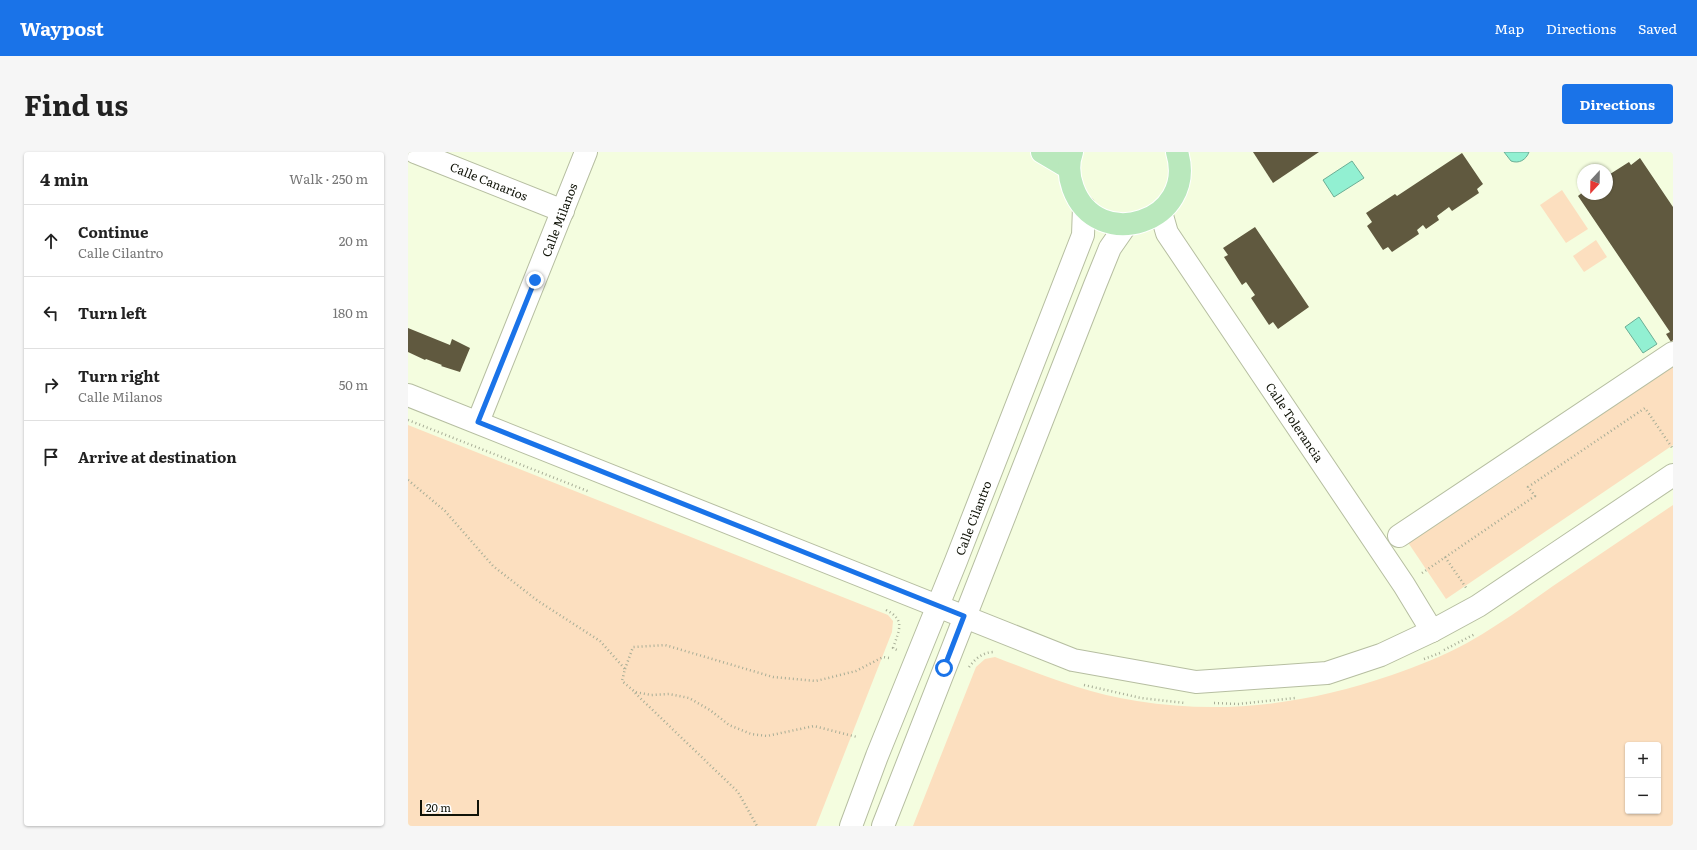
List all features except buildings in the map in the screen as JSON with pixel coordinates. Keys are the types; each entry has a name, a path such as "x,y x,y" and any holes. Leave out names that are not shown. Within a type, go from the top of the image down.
{"main road":[{"path":"1042,152 1071,160 1071,182 1076,195 1084,207 1096,217 1110,223 1126,225 1150,219 1161,212 1172,198 1179,183 1181,155"}],"street":[{"name":"Calle Canarios","path":"414,152 563,211"},
{"name":"Calle Milanos","path":"478,422 586,152"},
{"name":"Calle Cilantro","path":"851,826 877,756 938,606 1083,235 1084,207"},
{"name":"Calle Tolerancia","path":"1161,212 1167,233 1404,585 1432,631"},
{"path":"883,826 964,616 1095,285 1110,248 1126,225"},
{"path":"1399,536 1673,353"},
{"path":"408,395 1072,660 1196,682 1327,673 1381,655 1432,631 1478,606 1673,475"}],"path":[{"path":"1418,576 1535,496 1528,487 1645,408 1673,448"},
{"path":"408,420 594,493"},
{"path":"408,480 445,511 493,566 538,601 600,641 625,669"},
{"path":"1445,557 1470,592"},
{"path":"883,608 894,614 900,623 900,629 893,648 897,650"},
{"path":"1422,660 1477,632"},
{"path":"757,826 738,792 622,681 633,648 665,645 773,677 816,681 856,671 883,657 889,658"},
{"path":"967,672 980,656 993,652 998,654"},
{"path":"1078,683 1141,698 1191,703"},
{"path":"635,692 651,695 669,694 689,698 710,710 729,725 750,734 767,736 814,726 857,737"},
{"path":"1207,703 1238,704 1300,697"}],"shaded area":[{"path":"1562,190 1588,229 1566,243 1540,205"},
{"path":"1596,240 1607,257 1584,272 1573,256"},
{"path":"1673,340 1673,445 1446,599 1397,526"},
{"path":"408,425 888,615 893,621 892,632 816,826 408,826"},
{"path":"1673,505 1673,826 913,826 976,667 985,659 995,657 1083,689 1137,701 1202,707 1234,707 1266,704 1297,700 1329,693 1402,672 1467,643 1511,616"}],"water":[{"path":"1504,152 1529,152 1524,159 1517,162 1511,161"},
{"path":"1352,161 1364,178 1334,197 1323,180"},
{"path":"1639,317 1657,344 1643,353 1625,327"}],"route":[{"path":"535,280 478,422 964,616 944,668"}]}
